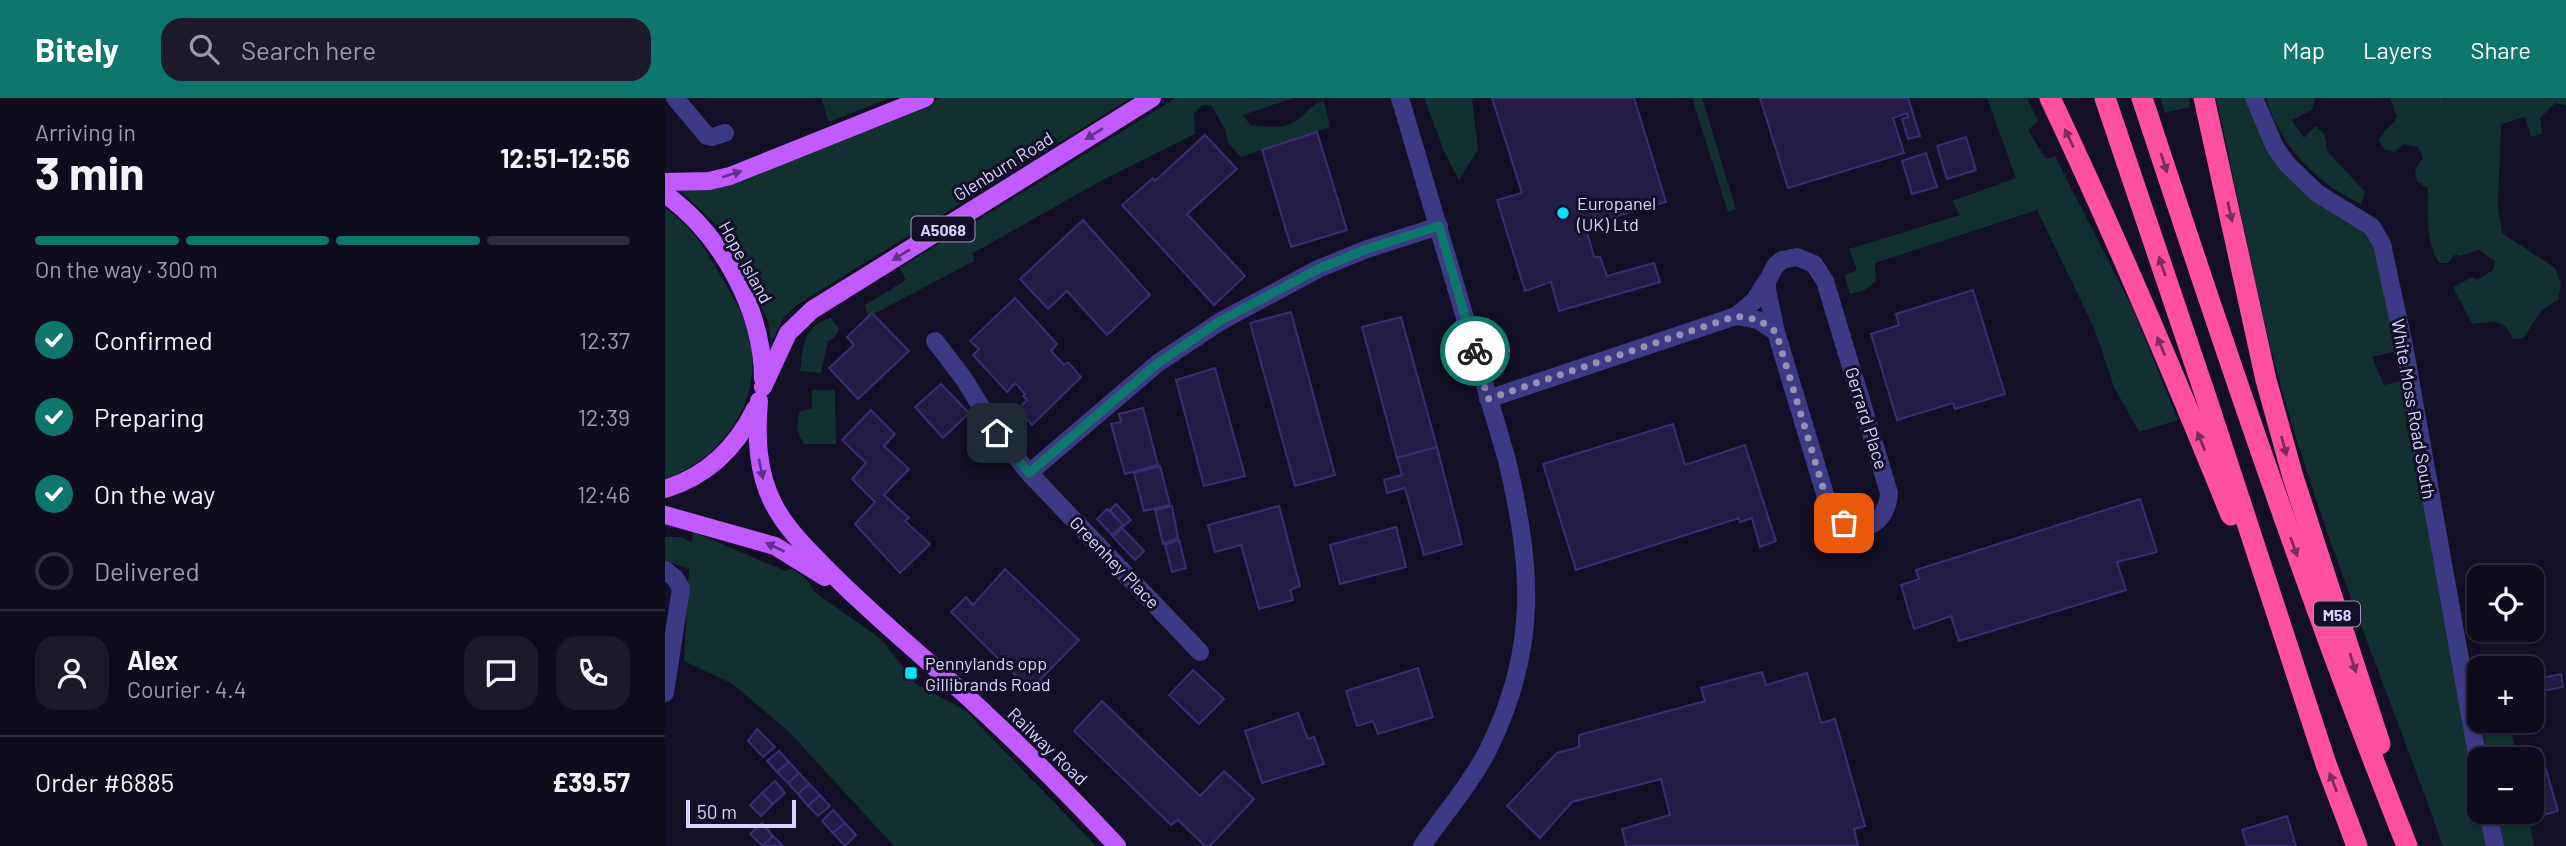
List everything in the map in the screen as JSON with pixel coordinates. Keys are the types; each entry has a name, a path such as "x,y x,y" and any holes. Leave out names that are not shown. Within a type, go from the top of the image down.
{"highway":[{"path":"2050,98 2103,211 2188,409 2300,686"},
{"path":"2105,98 2300,686 2357,846"},
{"name":"M58","path":"2142,98 2275,494 2349,701 2407,846"},
{"name":"M58","path":"2204,98 2266,380 2293,477 2414,846"}],"main road":[{"path":"665,182 709,181 730,176 925,98"},
{"name":"Glenburn Road","path":"761,394 788,333 812,310 1152,98"},
{"name":"Hope Island","path":"665,194 709,234 746,299 763,361 761,394"},
{"name":"A5068","path":"665,489 701,474 719,460 734,444 761,394"},
{"name":"Railway Road","path":"761,394 757,444 760,464 774,504 805,547 854,596 958,688 1084,810 1117,846"},
{"name":"Railway Road","path":"665,515 775,546 854,596"}],"street":[{"path":"675,98 707,135 712,137 725,133"},
{"path":"1400,98 1507,460 1521,517 1526,558 1527,620 1521,658 1507,703 1488,750 1464,790 1426,840 1415,846"},
{"name":"White Moss Road South","path":"2254,98 2266,128 2287,164 2317,193 2372,227 2382,244 2405,351 2476,747"},
{"path":"1029,473 1158,363 1220,321 1318,269 1367,249 1439,226"},
{"name":"Gerrard Place","path":"1488,399 1736,316 1754,300 1770,272 1782,260 1797,257 1814,264 1825,281 1889,492 1886,510 1868,526 1858,527 1844,523 1828,504 1776,332 1767,281"},
{"path":"1736,316 1759,320 1776,332"},
{"name":"Greenhey Place","path":"935,341 964,379 997,433 1029,473 1201,652"},
{"path":"665,693 681,588 670,574"},
{"path":"2490,824 2495,846"}],"green space":[{"path":"821,98 890,98 829,122"},
{"path":"941,98 1131,98 798,304 784,317 771,343 768,320 717,226 680,190 797,154"},
{"path":"1176,98 1293,98 1243,115 1250,125 1273,127 1291,124 1314,105 1324,101 1330,127 1241,157 1228,143 1226,131 1211,105 1202,105 1194,114 1195,134 1099,182 973,253 974,261 868,317 865,305 906,280 900,268"},
{"path":"1424,98 1472,98 1478,149 1459,180 1444,151"},
{"path":"1692,98 1702,98 1736,209 1728,212"},
{"path":"1987,98 2027,98 2038,121 2028,130 2046,159 2055,156 2133,309 2178,420 2139,432 2114,387 2094,328 2037,210 1875,263 1876,281 1865,290 1850,294 1844,275 1857,270 1849,249 1960,215 1952,201 2016,178"},
{"path":"2160,98 2189,98 2190,107 2165,113"},
{"path":"2216,98 2251,98 2270,144 2357,223 2377,246 2397,351 2372,357 2384,385 2401,381 2467,703 2467,733 2473,733 2476,747 2467,747 2467,824 2486,824 2496,846 2443,846 2327,533 2286,405 2262,311"},
{"path":"2266,98 2315,98 2312,110 2292,120 2304,138 2315,126 2324,134 2328,152 2365,192 2361,204 2330,185 2302,162 2272,116"},
{"path":"2390,98 2566,98 2566,105 2555,103 2540,118 2542,134 2531,137 2525,117 2501,124 2498,207 2502,233 2555,268 2561,284 2558,300 2542,310 2523,338 2513,339 2505,327 2497,322 2472,324 2453,287 2473,277 2477,280 2493,270 2495,261 2479,250 2460,256 2454,255 2448,263 2439,263 2429,236 2428,188 2417,182 2415,170 2423,158 2418,147 2404,144 2395,152 2385,150 2379,141 2397,117"},
{"path":"665,208 698,239 738,307 752,350 752,375 747,398 738,419 724,438 688,469 665,479"},
{"path":"831,318 839,329 834,338 828,341 821,373 800,371 806,338 815,326"},
{"path":"812,390 835,390 836,444 804,444 797,431 799,412 812,408"},
{"path":"693,532 785,571 790,569 801,574 810,583 813,591 881,639 916,684 965,710 1096,846 894,846 790,733 733,684 684,661 689,569 665,561 665,537 682,537 692,543"},
{"path":"2483,733 2511,733 2515,747 2486,747"},
{"path":"2500,824 2530,824 2534,846 2504,846"}],"building":[{"name":"Europanel (UK) Ltd","path":"1492,98 1634,98 1666,202 1585,225 1594,257 1600,257 1607,276 1654,263 1660,282 1559,311 1551,282 1525,291 1497,200 1522,193"},
{"path":"1760,98 1908,98 1920,136 1908,139 1902,119 1908,117 1907,113 1893,118 1904,153 1788,188"},
{"path":"1317,132 1347,230 1291,247 1262,150"},
{"path":"1205,135 1237,169 1187,214 1245,276 1214,305 1122,205 1153,178 1155,181"},
{"path":"1966,137 1976,170 1947,179 1937,146"},
{"path":"1926,153 1937,187 1912,194 1902,161"},
{"path":"1083,220 1150,295 1107,335 1067,291 1048,309 1020,279"},
{"path":"1973,290 2005,394 1955,409 1953,403 1897,420 1871,334 1899,325 1896,314"},
{"path":"1015,298 1057,344 1051,351 1064,365 1068,362 1081,377 1032,425 1018,409 1027,400 1023,396 1025,394 1015,383 1007,392 973,355 979,349 970,341"},
{"path":"1291,312 1335,475 1295,486 1250,323"},
{"path":"872,313 909,351 858,399 829,368 854,345 847,337"},
{"path":"1401,317 1437,447 1397,458 1362,327"},
{"path":"1215,368 1245,476 1204,486 1176,380"},
{"path":"941,384 969,413 943,438 915,407"},
{"path":"1143,408 1158,465 1125,474 1111,424 1121,422 1119,414"},
{"path":"871,410 895,434 884,446 909,469 884,495 909,518 905,521 930,544 900,573 855,524 875,502 852,479 866,463 842,440"},
{"path":"1673,424 1685,465 1745,445 1776,541 1760,547 1752,518 1740,522 1739,518 1576,570 1543,464"},
{"path":"1437,447 1462,544 1424,555 1405,488 1387,493 1384,480 1402,475 1397,458"},
{"path":"1160,466 1170,505 1144,511 1134,473"},
{"path":"2140,499 2157,552 2117,562 2126,590 1959,641 1951,616 1914,629 1901,585 1919,579 1916,570"},
{"path":"1116,504 1131,520 1124,526 1110,510"},
{"path":"1172,506 1178,538 1163,544 1155,510"},
{"path":"1279,506 1300,586 1290,590 1293,600 1259,609 1241,545 1215,552 1208,525"},
{"path":"1107,509 1123,525 1112,535 1097,519"},
{"path":"1396,527 1406,567 1340,584 1330,545"},
{"path":"1122,528 1144,551 1135,560 1113,537"},
{"path":"1179,540 1186,568 1172,572 1165,545"},
{"path":"1005,569 1079,640 1030,690 951,612 966,597 973,605"},
{"path":"1418,668 1433,717 1378,734 1373,721 1357,726 1346,691"},
{"path":"1193,670 1224,699 1199,724 1169,695"},
{"path":"1762,672 1766,685 1807,673 1821,723 1835,719 1865,826 1854,829 1858,846 1626,846 1622,829 1670,815 1661,779 1572,802 1540,838 1507,806 1557,753 1579,747 1579,735 1705,701 1701,688"},
{"path":"2561,674 2563,687 2544,691 2544,678"},
{"path":"1102,701 1200,796 1224,771 1254,799 1210,846 1205,846 1178,820 1171,825 1074,731"},
{"path":"1298,713 1308,739 1314,737 1324,764 1262,783 1245,731"},
{"path":"757,729 775,747 763,757 748,741"},
{"path":"779,751 789,762 777,772 767,761"},
{"path":"789,762 799,773 788,783 777,772"},
{"path":"2544,763 2558,811 2544,815"},
{"path":"799,773 809,784 798,794 788,783"},
{"path":"775,781 785,793 773,804 762,793"},
{"path":"809,784 820,795 808,806 798,794"},
{"path":"762,793 773,804 761,816 750,805"},
{"path":"820,795 830,806 818,816 808,806"},
{"path":"833,810 845,823 833,833 822,821"},
{"path":"2287,816 2296,846 2247,846 2242,830"},
{"path":"762,823 773,836 763,846 750,834"},
{"path":"845,823 856,835 845,846 833,833"},
{"path":"773,836 783,846 763,846"}],"way so far":[{"path":"1475,351 1488,399 1736,316 1759,320 1776,332 1828,504 1844,523"}],"place":[{"name":"Europanel (UK) Ltd","path":"1563,213"},
{"name":"Pennylands opp Gillibrands Road","path":"911,673"}],"route":[{"path":"997,433 1029,473 1158,363 1220,321 1318,269 1367,249 1439,226 1475,351"}]}
